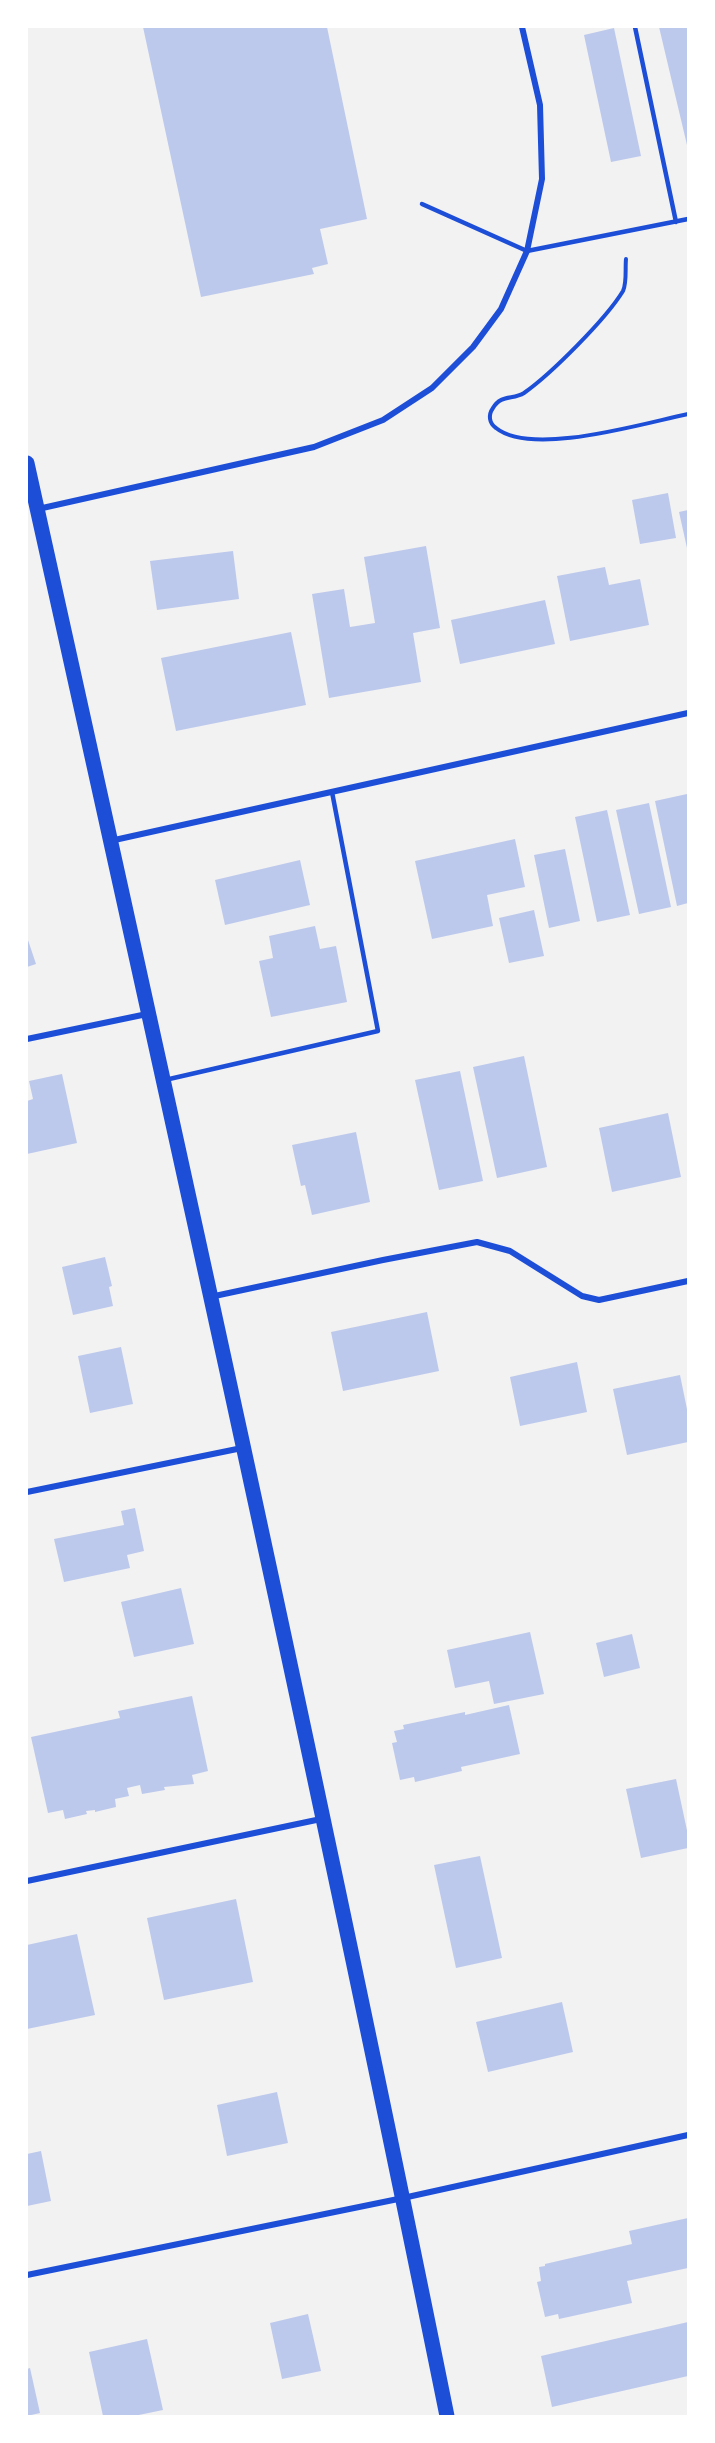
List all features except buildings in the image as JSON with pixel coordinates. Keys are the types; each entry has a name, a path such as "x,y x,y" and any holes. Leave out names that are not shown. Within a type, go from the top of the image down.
{"main road":[{"path":"27,463 210,1298 403,2198 447,2416"}],"street":[{"path":"37,509 314,447 383,420 432,388 473,347 501,309 527,251 543,179 540,105 522,27"},
{"path":"110,841 688,713"},
{"path":"27,1039 147,1014"},
{"path":"210,1298 372,1262 477,1242 510,1251 582,1296 599,1300 688,1281"},
{"path":"27,1492 242,1448"},
{"path":"27,1881 322,1819"},
{"path":"27,2275 403,2198 688,2135"}],"lane":[{"path":"635,27 676,222"},
{"path":"422,204 527,251 688,219"},
{"path":"162,1081 378,1031 332,792"}],"path":[{"path":"626,259 625,289 595,325 538,383 520,396 505,397 498,401 491,409 490,420 493,426 506,435 531,439 578,438 688,414"}]}
